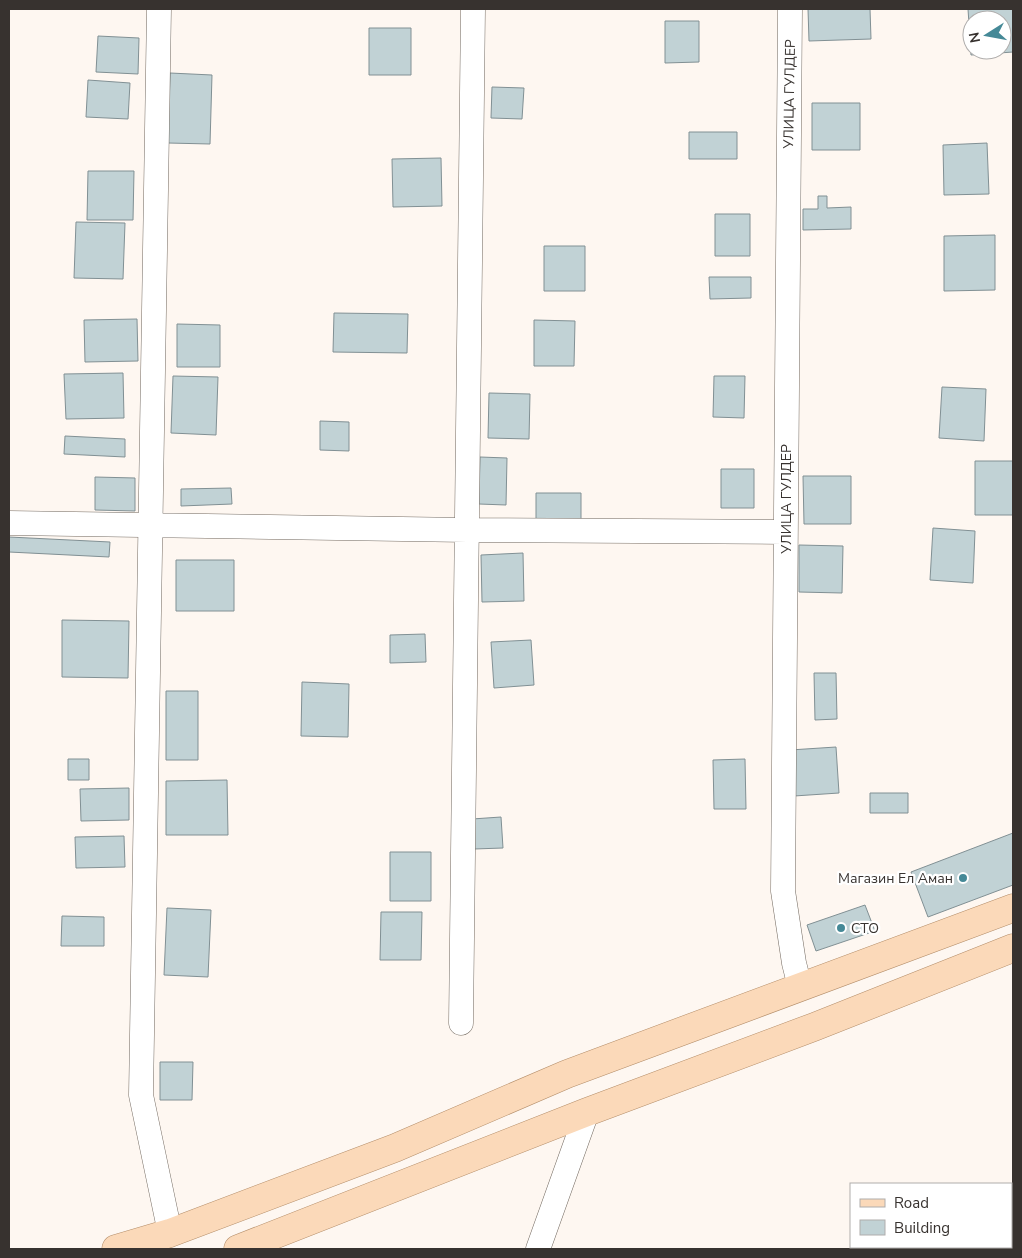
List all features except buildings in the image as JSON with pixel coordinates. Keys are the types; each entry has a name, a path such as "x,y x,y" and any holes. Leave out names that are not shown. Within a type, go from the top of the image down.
{"main road":[{"path":"116,1249 170,1233 395,1148 567,1074 1013,908"},
{"path":"238,1249 587,1112 814,1027 1013,948"}],"street":[{"path":"160,9 141,1094 170,1233"},
{"path":"461,1023 474,9"},
{"name":"УЛИЦА ГУЛДЕР","path":"790,9 783,891 794,963 800,987"},
{"path":"9,523 467,530 785,532"},
{"path":"538,1249 587,1112"}],"place":[{"name":"Магазин Ел Аман","path":"963,878"},
{"name":"СТО","path":"841,928"}]}
